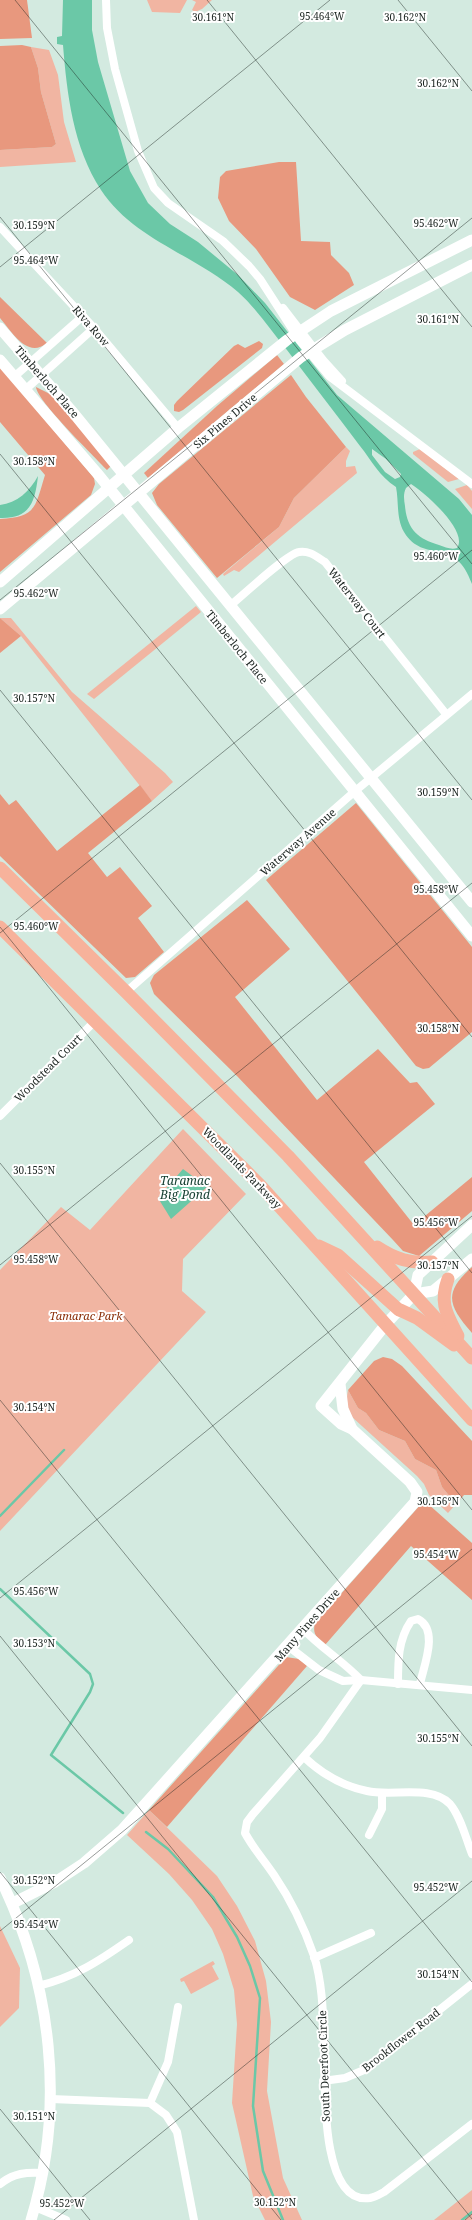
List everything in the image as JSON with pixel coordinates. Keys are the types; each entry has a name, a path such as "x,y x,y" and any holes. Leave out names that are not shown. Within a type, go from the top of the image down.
{"main road":[{"path":"0,868 126,992 288,1156 470,1356"},
{"name":"Woodlands Parkway","path":"0,927 260,1185 472,1420"},
{"path":"363,1238 396,1258 417,1263 432,1262"},
{"path":"314,1244 338,1255 400,1310 417,1318 470,1356"},
{"path":"448,1279 443,1293 445,1310 470,1356"}],"street":[{"path":"106,0 106,28 111,54 138,151 148,179 168,203 223,241 260,279 294,332 318,364 333,380 353,393 472,484"},
{"name":"Riva Row","path":"0,227 94,328 178,428"},
{"path":"0,582 178,428 267,356 312,322 330,311 471,242"},
{"name":"Six Pines Drive","path":"2,604 139,494 280,373 325,341 472,265"},
{"path":"15,376 83,316"},
{"path":"26,389 94,328"},
{"name":"Timberloch Place","path":"2,334 41,375 231,605 472,902"},
{"name":"Timberloch Place","path":"0,360 124,506 472,936"},
{"name":"Waterway Court","path":"231,605 287,559 299,552 311,553 325,562 446,714"},
{"name":"Waterway Avenue","path":"126,992 354,792 446,714 472,694"},
{"name":"Woodstead Court","path":"0,1116 95,1021"},
{"path":"472,1225 418,1275 414,1294 433,1291 472,1259"},
{"name":"Many Pines Drive","path":"13,1903 55,1882 78,1867 122,1830 288,1646 417,1497 417,1492 410,1482 352,1429 341,1424 321,1406 340,1384 386,1324 414,1294"},
{"path":"340,1384 343,1409 352,1429"},
{"path":"398,1684 398,1660 401,1641 411,1621 418,1619 424,1622 429,1629 429,1640 420,1684"},
{"path":"303,1629 320,1646 345,1662 361,1680"},
{"path":"288,1646 319,1670 343,1681 361,1680 398,1684 420,1684 472,1690"},
{"name":"South Deerfoot Circle","path":"361,1680 335,1719 304,1757 246,1822 244,1832 287,1895 298,1916 314,1958 323,2024 324,2116 336,2172 348,2190 359,2197 371,2198 384,2192 472,2124"},
{"path":"304,1757 315,1767 339,1783 369,1792 439,1795 450,1804 456,1814 472,1854"},
{"path":"369,1835 382,1808 382,1793"},
{"path":"0,1878 13,1903 38,1986 48,2040 51,2099 43,2173 31,2220"},
{"path":"314,1958 371,1933"},
{"path":"38,1986 62,1980 85,1970 130,1940"},
{"name":"Brookflower Road","path":"323,2081 345,2078 364,2070 472,1984"},
{"path":"150,2103 168,2062 178,2007"},
{"path":"51,2099 150,2103 166,2115 178,2132 194,2220"},
{"path":"0,2184 14,2175 25,2172 43,2173"},
{"path":"35,2207 66,2220"}],"green space":[{"path":"147,0 187,0 180,13 152,12"},
{"path":"192,0 212,0 202,9 195,12 192,10 196,2"},
{"path":"31,47 49,50 58,75 64,122 76,162 0,167 0,150 52,147 56,144 41,92 38,68"},
{"path":"346,447 350,451 346,461 346,467 355,466 357,473 239,572 234,570 224,576 223,574 279,527 294,498"},
{"path":"420,449 459,479 448,482 413,454 413,452"},
{"path":"467,485 472,491 472,509 455,489"},
{"path":"196,606 201,612 94,699 87,694"},
{"path":"0,618 11,618 72,692 165,773 173,782 152,801 21,636"},
{"name":"Tamarac Park","path":"183,1129 246,1194 183,1259 182,1291 206,1312 0,1531 0,1270 61,1207 90,1230"},
{"path":"348,1390 358,1408 366,1413 379,1430 405,1441 415,1459 436,1470 442,1487 456,1504 448,1513 429,1495 424,1484 417,1476 352,1417 347,1404"},
{"path":"149,1810 217,1876 237,1906 255,1941 266,1981 271,2022 267,2091 283,2178 302,2220 265,2220 253,2196 232,2103 237,2024 234,1990 223,1954 212,1929 192,1900 169,1874 127,1835"},
{"path":"0,1926 20,1968 19,2008 0,2027"},
{"path":"213,1961 215,1964 212,1966 219,1979 191,1994 184,1981 181,1982 180,1979"},
{"path":"472,2190 472,2220 434,2220"}],"shaded area":[{"path":"0,0 27,0 32,38 0,39"},
{"path":"22,45 31,47 38,68 41,92 56,144 52,147 0,150 0,46"},
{"path":"279,162 296,162 301,241 330,242 331,255 349,273 354,285 315,310 290,297 256,249 229,221 218,198 220,177 226,171"},
{"path":"0,297 47,343 40,347 33,348 20,342 0,318"},
{"path":"259,341 263,344 262,348 183,410 179,412 174,411 174,405 177,401 234,346 238,344 245,348"},
{"path":"277,355 284,364 148,478 144,473 217,406"},
{"path":"0,367 94,478 95,484 91,495 0,572 0,519 12,518 28,513 36,502 45,475 0,422"},
{"path":"291,375 306,397 346,447 294,498 279,527 217,578 157,505 152,493 159,484"},
{"path":"36,387 52,395 111,466 107,470 55,416 39,394"},
{"path":"0,618 21,636 0,653"},
{"path":"140,785 152,801 88,853 107,877 120,867 152,906 138,918 164,952 135,977 126,978 0,856 0,794 9,805 16,800 57,851"},
{"path":"356,803 472,947 472,1032 429,1068 423,1069 416,1066 266,880"},
{"path":"247,900 290,949 235,997 317,1100 378,1049 410,1083 417,1082 435,1104 364,1162 414,1225 472,1177 472,1211 419,1256 403,1251 237,1076 154,994 150,983 154,975"},
{"path":"472,1267 472,1333 458,1315 452,1299 456,1284"},
{"path":"383,1357 392,1359 402,1366 472,1441 472,1495 464,1495 456,1504 442,1487 436,1470 415,1459 405,1441 379,1430 366,1413 358,1408 348,1390 374,1361"},
{"path":"422,1503 427,1503 472,1543 472,1600 411,1546 325,1645 316,1636 314,1630 315,1623"},
{"path":"286,1657 299,1659 307,1666 167,1827 149,1810"}],"water":[{"path":"63,0 92,0 92,30 98,62 130,171 148,203 170,224 198,242 238,275 265,303 337,395 459,499 472,515 472,584 465,569 457,560 448,555 421,547 412,542 404,532 401,527 399,516 396,487 390,483 376,468 287,350 245,299 221,279 203,267 165,246 147,234 114,207 101,190 91,173 84,156 73,120 69,101 63,45 57,44 57,37 62,36","holes":["372,449 386,459 401,474 400,477 395,479 385,472 372,455","411,484 434,503 451,522 457,532 459,541 457,548 452,549 425,540 411,527 406,514 404,497 406,488"]},
{"path":"38,476 33,501 29,507 18,516 0,518 0,505 17,499 31,487"},
{"name":"Taramac Big Pond","path":"183,1169 207,1187 171,1219 158,1198"}],"waterway":[{"path":"0,1516 64,1450"},
{"path":"0,1589 90,1674 93,1684 90,1692 51,1755 123,1813"},
{"path":"146,1832 168,1849 213,1897 237,1937 250,1966 260,1998 253,2106 263,2171 283,2220"},
{"path":"462,2220 472,2212"}]}
